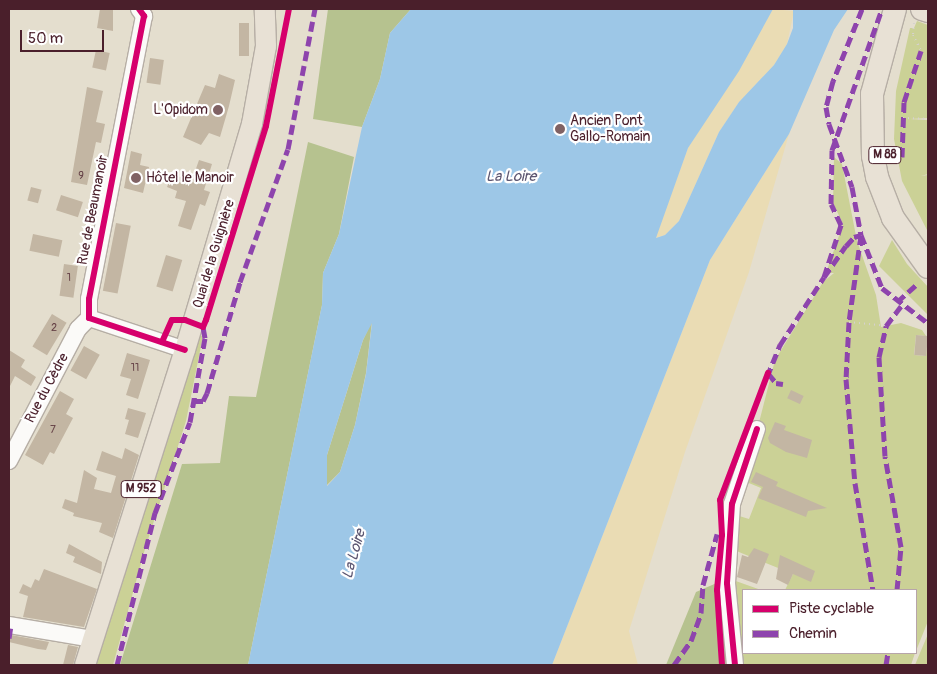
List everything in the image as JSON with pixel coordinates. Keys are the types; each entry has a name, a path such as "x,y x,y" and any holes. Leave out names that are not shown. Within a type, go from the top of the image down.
{"highway":[{"name":"M 88","path":"894,9 872,94 873,156 877,177 893,218 928,267"},
{"name":"M 88","path":"921,11 888,77 884,137 888,165 901,205 928,247"}],"main road":[{"name":"Quai de la Guignière","path":"85,665 186,350 252,124 266,46 265,9"},
{"path":"266,46 273,28 276,9"}],"street":[{"name":"Rue de Beaumanoir","path":"89,318 89,299 143,11"},
{"path":"89,318 186,350"},
{"name":"Rue du Cèdre","path":"9,460 78,329 89,318"},
{"path":"735,665 727,583 732,504 758,428"},
{"path":"9,625 93,639"}],"path":[{"path":"921,11 912,30 921,50"},
{"path":"903,118 928,119"},
{"path":"849,322 886,326"}],"green space":[{"path":"328,9 411,9 390,33 380,79 362,127 313,119"},
{"path":"917,21 928,25 928,118 910,119 928,120 928,174 921,176 928,175 928,232 902,181 894,139 896,91 910,28 914,28"},
{"path":"308,142 354,157 339,234 323,273 322,305 248,665 120,665 182,464 220,463 229,396 256,397"},
{"path":"834,157 842,164 857,241 876,295 881,327 901,323 922,330 926,336 916,335 914,355 926,356 928,336 928,621 917,648 917,589 786,589 793,574 734,550 736,515 749,519 761,488 744,481 775,360 823,282 834,273 826,273 843,224 833,203"},
{"path":"892,240 907,264 928,287 928,315 879,266"},
{"path":"372,321 366,373 355,425 340,472 326,486 327,455 363,340"},
{"path":"198,335 202,336 202,341 186,421 145,549 113,665 91,665"},
{"path":"733,580 758,589 742,589 742,654 915,654 911,665 739,665"},
{"path":"719,582 727,665 666,665 696,592"},
{"path":"928,634 928,665 915,665 917,660"}],"sand":[{"path":"773,9 794,11 787,44 774,65 739,102 719,132 679,221 665,235 655,238 688,148"},
{"path":"789,134 749,272 685,452 629,631 638,665 552,665 710,260"}],"water":[{"name":"La Loire","path":"411,9 773,9 739,71 688,148 656,238 665,235 679,221 719,132 739,102 774,65 787,44 793,28 793,9 848,9 834,30 789,134 710,260 552,665 248,665 322,305 323,273 339,234 362,127 380,79 390,33","holes":["372,323 366,374 355,425 340,472 327,486 327,455 363,340"]}],"building":[{"path":"100,9 113,9 113,31 97,28"},
{"path":"239,23 249,23 249,56 239,56"},
{"path":"96,50 110,53 106,71 92,68"},
{"path":"150,58 164,60 160,85 147,83"},
{"name":"L'Opidom","path":"219,74 235,80 229,106 220,137 209,133 201,145 183,137 205,85 215,88"},
{"path":"87,87 103,91 96,122 105,124 101,143 96,142 87,185 71,182"},
{"name":"Hôtel le Manoir","path":"131,151 142,154 140,165 149,167 143,193 124,188"},
{"path":"199,160 212,164 204,190 210,192 205,206 200,204 191,230 178,226 186,201 175,198 177,191 167,187 172,175 192,180"},
{"path":"31,187 42,190 38,203 27,201"},
{"path":"61,195 83,202 78,217 56,210"},
{"path":"116,223 131,226 118,294 103,291"},
{"path":"33,234 62,240 59,257 29,251"},
{"path":"166,255 182,260 173,292 156,287"},
{"path":"64,264 78,266 73,298 60,296"},
{"path":"52,314 67,323 47,355 32,347"},
{"path":"916,335 928,336 926,356 914,355"},
{"path":"84,346 100,355 86,379 70,370"},
{"path":"9,350 25,360 21,367 36,377 31,386 15,376 9,388"},
{"path":"127,353 150,360 138,399 126,395 131,379 120,376"},
{"path":"791,390 804,396 800,404 787,398"},
{"path":"60,391 74,399 66,414 73,418 54,454 50,452 43,465 25,455"},
{"path":"128,408 146,413 138,438 125,434 129,420 125,419"},
{"path":"775,422 786,426 784,430 812,440 807,458 786,452 770,443 768,438"},
{"path":"125,448 139,455 113,538 99,532 102,523 73,516 74,513 62,508 65,499 77,503 84,470 97,478 94,489 111,493 116,476 96,470 102,451 122,459"},
{"path":"756,472 778,482 776,486 827,508 808,511 806,517 758,498 763,487 751,482"},
{"path":"69,544 102,562 101,574 73,562 75,557 66,553"},
{"path":"754,548 769,554 757,584 737,577 742,555 748,557"},
{"path":"780,555 815,571 811,582 793,574 788,585 776,579"},
{"path":"44,569 97,589 84,627 23,617 28,596 19,593 23,584 31,588 35,579 39,581"},
{"path":"11,635 49,642 46,650 38,649 9,642"},
{"path":"68,645 78,647 73,665 63,665"}],"marked path":[{"path":"193,401 203,401 207,393 240,282 288,149 315,9"},
{"path":"862,9 833,81 826,107 829,124 852,187 861,235 882,288 928,323"},
{"path":"824,277 841,225 831,204 832,150 882,9"},
{"path":"902,157 904,102 921,51"},
{"path":"861,235 849,322 846,379 855,483 873,589"},
{"path":"767,377 780,345 824,277 846,246 854,237 861,235"},
{"path":"897,302 916,285"},
{"path":"897,589 901,547 885,456 879,357 886,326 901,306"},
{"path":"117,665 155,513 190,422 205,338 203,327"},
{"path":"768,373 776,383 783,384"},
{"path":"674,665 691,641 701,613 703,585 717,534"},
{"path":"9,638 11,626"},
{"path":"886,665 888,654"}],"cycle path":[{"path":"139,9 144,16 89,299 89,318 185,350"},
{"path":"162,342 172,320 185,320 203,327 206,320 266,126 289,9"},
{"path":"722,665 717,590 722,535 720,500 768,373"},
{"path":"735,665 727,583 732,504 757,429"}],"place":[{"name":"L'Opidom","path":"218,110"},
{"name":"Ancien Pont Gallo-Romain","path":"560,129"},
{"name":"Hôtel le Manoir","path":"136,178"}]}
